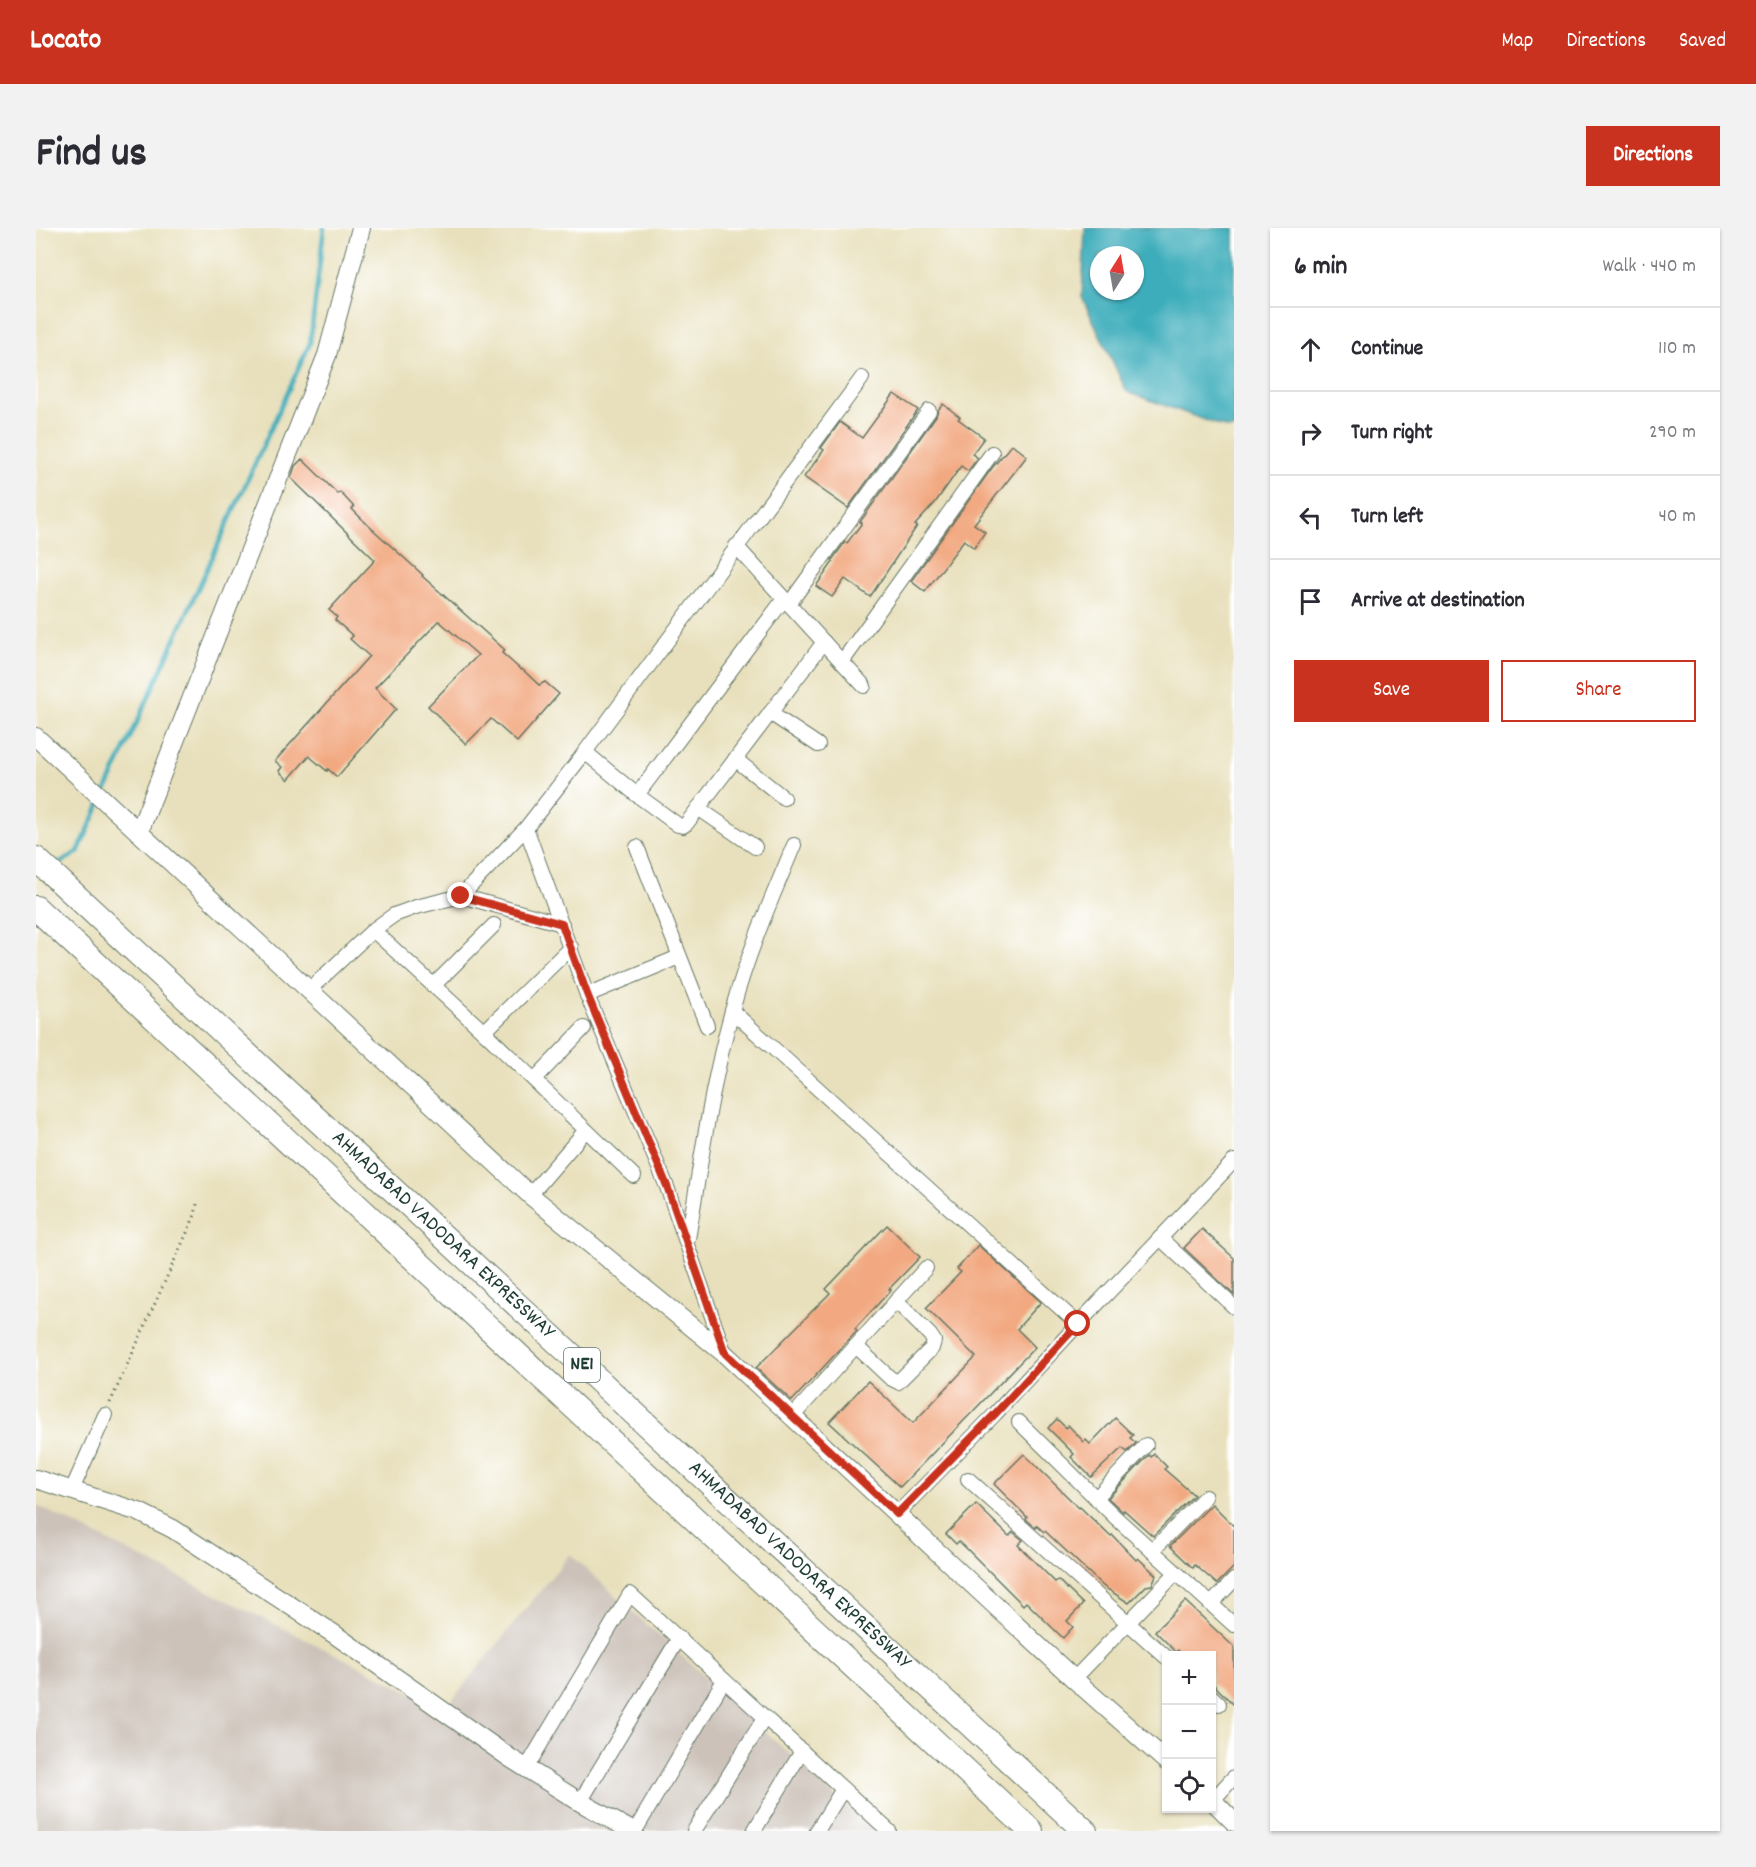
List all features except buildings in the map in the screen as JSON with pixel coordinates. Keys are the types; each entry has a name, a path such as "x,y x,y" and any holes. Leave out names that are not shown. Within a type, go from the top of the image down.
{"highway":[{"name":"AHMADABAD VADODARA EXPRESSWAY","path":"38,861 1085,1831"},
{"name":"AHMADABAD VADODARA EXPRESSWAY","path":"41,912 1031,1831"}],"street":[{"path":"139,832 327,355 361,228"},
{"path":"461,896 526,828 585,752 862,378"},
{"path":"638,795 929,411"},
{"path":"842,662 992,453"},
{"path":"736,546 864,686"},
{"path":"585,752 638,795 678,825 683,826 824,642"},
{"path":"770,713 818,745"},
{"path":"36,737 530,1194 725,1353 1074,1679 1165,1759"},
{"path":"735,759 784,798"},
{"path":"699,808 755,847"},
{"path":"526,828 587,994 667,1186 725,1353"},
{"path":"687,1241 720,1059 732,1011 753,942 794,845"},
{"path":"638,847 707,1026"},
{"path":"309,990 373,930 394,915 416,907 461,896 562,924"},
{"path":"432,986 494,925"},
{"path":"373,930 484,1032 634,1176"},
{"path":"484,1032 571,947"},
{"path":"587,994 679,957"},
{"path":"732,1011 1078,1324"},
{"path":"534,1080 584,1028"},
{"path":"530,1194 586,1130"},
{"path":"897,1514 995,1414 1234,1161"},
{"path":"1160,1238 1229,1302 1234,1287"},
{"path":"792,1417 926,1268"},
{"path":"856,1346 890,1378 898,1382 932,1348 934,1341 930,1335 896,1302"},
{"path":"72,1490 105,1414"},
{"path":"1019,1422 1152,1551 1234,1625"},
{"path":"1096,1498 1146,1445"},
{"path":"36,1479 139,1512 173,1529 334,1634 510,1758 580,1802 634,1831 724,1680"},
{"path":"968,1479 1162,1653"},
{"path":"1152,1551 1205,1497"},
{"path":"1074,1679 1176,1573"},
{"path":"1211,1604 1234,1580"},
{"path":"527,1767 630,1594 889,1831"},
{"path":"580,1802 679,1638"},
{"path":"694,1831 765,1717"},
{"path":"754,1831 802,1751"},
{"path":"1216,1797 1234,1777"},
{"path":"817,1831 843,1789"},
{"path":"1216,1805 1234,1822"}],"path":[{"path":"105,1414 195,1215 197,1204"}],"shaded area":[{"path":"36,1505 445,1709 570,1554 874,1831 36,1831"}],"water":[{"path":"1085,228 1234,228 1234,428 1227,428 1127,392 1082,297"}],"waterway":[{"path":"104,795 310,343 324,228"},
{"path":"55,866 78,852 101,802"}],"route":[{"path":"461,896 562,924 587,994 667,1186 725,1353 897,1514 995,1414 1078,1324"}]}
